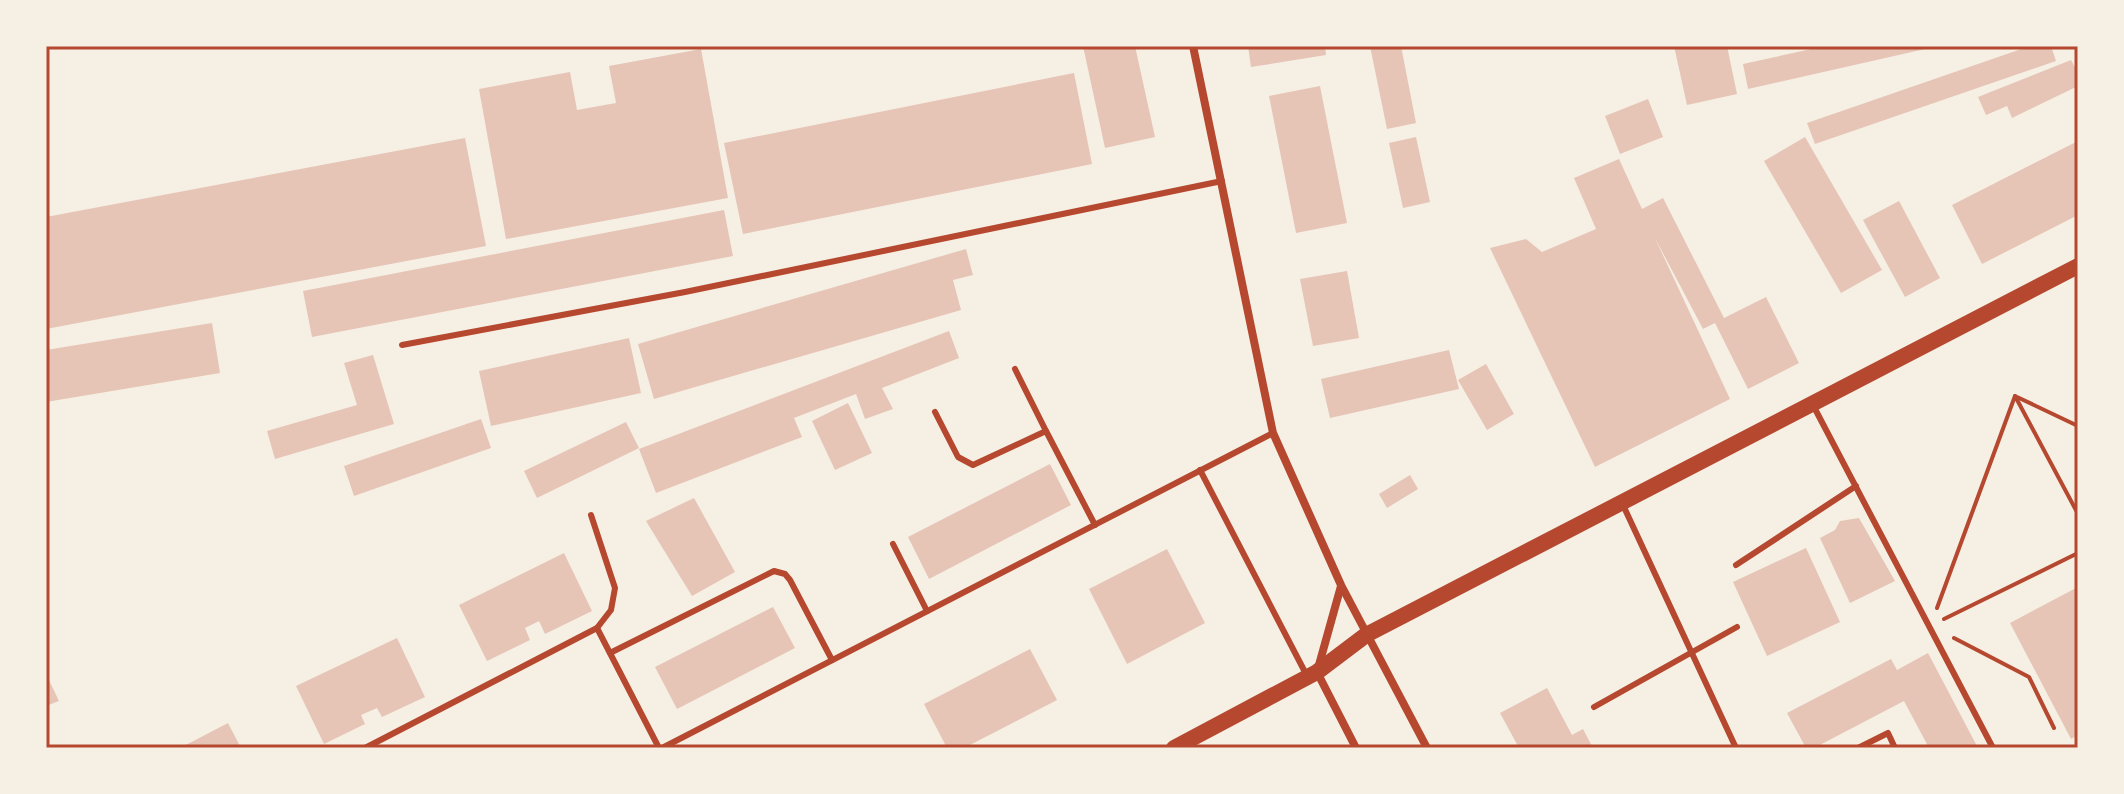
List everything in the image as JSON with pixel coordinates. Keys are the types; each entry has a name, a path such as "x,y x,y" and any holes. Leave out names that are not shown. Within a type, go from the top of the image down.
{"main road":[{"path":"1174,748 1312,675 1366,635 2078,266"}],"street":[{"path":"1193,46 1273,433 1341,585 1427,748"},
{"path":"1341,585 1312,675 1356,748"}],"lane":[{"path":"402,345 700,289 1222,181"},
{"path":"1015,369 1095,525"},
{"path":"1812,403 1993,748"},
{"path":"935,412 958,457 973,465 1046,431"},
{"path":"597,628 660,748 1273,433"},
{"path":"1200,470 1312,675"},
{"path":"1736,565 1856,486"},
{"path":"1621,502 1736,748"},
{"path":"365,748 597,628 611,610 615,588 591,515"},
{"path":"893,544 927,611"},
{"path":"610,653 774,571 785,574 790,580 832,660"},
{"path":"1594,707 1737,627"},
{"path":"1858,748 1888,733 1895,748"}],"path":[{"path":"2015,396 2078,426"},
{"path":"2015,396 2078,514"},
{"path":"1931,625 2015,396"},
{"path":"1931,625 2078,553"},
{"path":"1931,625 2029,677 2054,728 2051,722"}],"building":[{"path":"1083,46 1135,46 1155,137 1105,148"},
{"path":"1248,46 1325,46 1326,55 1251,67"},
{"path":"1370,46 1401,46 1416,123 1387,129"},
{"path":"1674,46 1727,46 1737,94 1687,105"},
{"path":"1825,46 1934,47 1748,89 1743,64"},
{"path":"2030,46 2051,46 2056,61 1815,144 1807,123"},
{"path":"701,49 728,198 506,239 479,89 570,72 577,110 616,103 609,66"},
{"path":"2071,60 2078,73 2078,86 2012,118 2007,106 1986,115 1978,97"},
{"path":"1074,73 1092,164 743,234 724,143"},
{"path":"1320,86 1347,223 1296,233 1269,96"},
{"path":"1648,99 1663,137 1620,154 1605,116"},
{"path":"1416,137 1430,202 1403,208 1389,143"},
{"path":"1805,137 1882,270 1841,293 1764,161"},
{"path":"465,138 486,246 46,329 46,217"},
{"path":"2078,141 2078,215 1982,264 1952,205"},
{"path":"1619,159 1642,209 1663,198 1724,318 1766,297 1799,363 1748,389 1715,323 1703,329 1655,238 1730,399 1595,467 1490,248 1526,239 1542,252 1596,229 1574,178"},
{"path":"1899,201 1940,278 1905,297 1863,220"},
{"path":"724,210 733,256 312,337 303,291"},
{"path":"966,249 973,275 953,280 961,310 654,399 638,344"},
{"path":"1347,271 1359,338 1313,346 1300,279"},
{"path":"212,323 220,373 46,402 46,350"},
{"path":"949,331 959,358 882,388 893,409 865,419 856,394 794,418 802,437 656,493 639,449"},
{"path":"629,338 641,393 491,426 479,371"},
{"path":"1449,350 1459,389 1330,418 1321,379"},
{"path":"373,355 394,424 275,459 267,431 357,405 344,363"},
{"path":"1486,364 1514,414 1487,430 1458,380"},
{"path":"848,403 872,453 835,470 812,421"},
{"path":"481,419 491,448 354,496 344,466"},
{"path":"626,422 639,448 537,498 524,471"},
{"path":"1050,464 1071,505 929,579 908,537"},
{"path":"1410,475 1418,489 1387,508 1379,494"},
{"path":"694,498 735,572 692,596 646,521"},
{"path":"1859,518 1895,581 1850,603 1820,538 1835,530 1840,521"},
{"path":"1806,548 1840,622 1767,656 1733,582"},
{"path":"1167,549 1205,623 1127,664 1089,589"},
{"path":"564,553 592,611 545,634 539,621 525,628 530,640 487,661 459,605"},
{"path":"2078,587 2078,735 2071,739 2010,623"},
{"path":"773,607 795,648 677,709 655,667"},
{"path":"397,638 425,697 382,717 377,708 361,715 365,724 324,744 296,686"},
{"path":"1030,649 1057,700 964,748 947,748 924,704"},
{"path":"1928,653 1978,748 1929,748 1904,701 1814,748 1806,748 1787,713 1891,659 1897,670"},
{"path":"46,674 59,701 46,706"},
{"path":"1547,688 1572,735 1583,729 1593,748 1519,748 1500,713"},
{"path":"228,723 241,748 180,748"}]}
